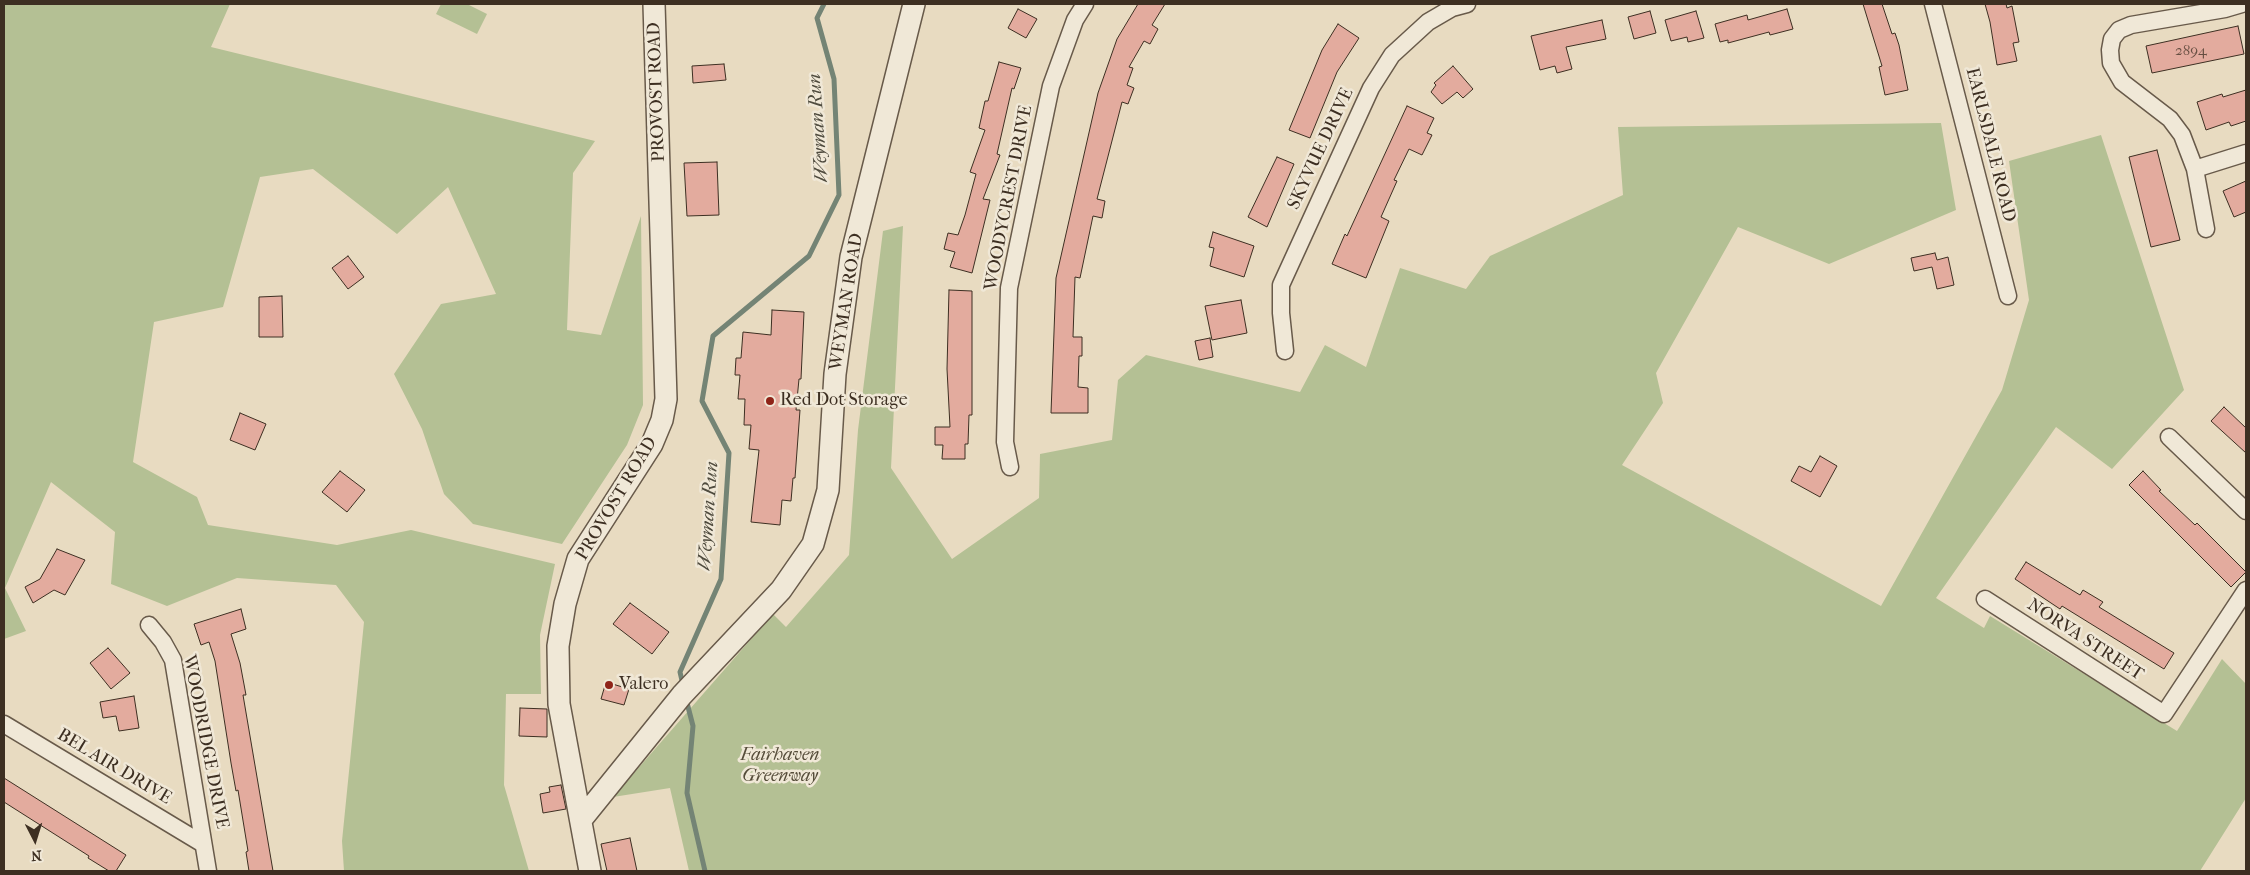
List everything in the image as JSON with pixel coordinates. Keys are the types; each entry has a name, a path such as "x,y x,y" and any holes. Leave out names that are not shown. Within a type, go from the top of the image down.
{"street":[{"name":"PROVOST ROAD","path":"590,871 559,704 558,646 564,604 583,548 652,444 662,420 666,399 654,4"},
{"name":"WEYMAN ROAD","path":"581,820 656,727 702,674 782,590 814,544 828,490 835,374 851,258 914,4"},
{"name":"WOODYCREST DRIVE","path":"1010,467 1005,442 1009,288 1051,86 1075,20 1085,4"},
{"name":"SKYVUE DRIVE","path":"1285,351 1281,313 1281,284 1371,88 1392,55 1428,22 1452,8 1467,4"},
{"name":"EARLSDALE ROAD","path":"1933,4 2008,296"},
{"path":"2206,229 2195,169 2182,135 2170,119 2122,82 2115,74 2111,63 2112,39 2119,30 2131,25 2225,9 2242,4"},
{"path":"2195,169 2246,153"},
{"path":"2169,437 2246,511"},
{"name":"NORVA STREET","path":"1985,599 2164,714 2246,590"},
{"name":"WOODRIDGE DRIVE","path":"149,625 163,642 172,660 208,871"},
{"name":"BEL AIR DRIVE","path":"4,724 203,844"}],"green space":[{"path":"4,4 230,4 211,47 595,141 573,173 567,330 601,335 641,216 643,405 627,445 562,544 473,524 444,494 422,429 394,374 441,304 496,294 448,187 397,234 313,169 260,177 223,307 154,322 133,462 197,497 208,525 337,545 411,530 555,564 540,635 541,694 506,694 504,785 529,871 344,871 342,841 364,622 336,585 237,578 167,606 111,584 115,532 51,482 5,588 26,631 4,639"},
{"path":"441,4 467,4 487,14 477,34 436,14"},
{"name":"Fairhaven Greenway","path":"1941,123 1956,210 1829,264 1738,227 1656,373 1663,403 1622,465 1881,606 2002,390 2029,300 2009,161 2101,135 2184,390 2112,469 2056,427 1936,598 1984,628 1990,616 2177,731 2222,659 2246,684 2246,798 2200,871 689,871 670,788 613,797 773,614 786,627 849,555 858,430 883,231 903,226 891,468 952,559 1039,498 1040,454 1112,440 1118,380 1146,355 1300,392 1325,345 1366,367 1400,268 1466,289 1490,256 1623,195 1618,127"}],"building":[{"path":"1138,4 1165,4 1152,25 1158,29 1150,44 1144,41 1129,67 1133,68 1127,85 1134,88 1128,104 1122,102 1097,199 1105,201 1102,218 1093,216 1080,278 1075,277 1073,337 1082,337 1082,356 1079,356 1078,387 1088,388 1088,413 1051,413 1056,278 1098,93 1117,39"},
{"path":"1863,4 1882,4 1892,34 1895,33 1899,45 1908,90 1885,95 1879,67 1882,66"},
{"path":"1985,4 2006,4 2007,8 2012,6 2019,42 2013,43 2017,61 1997,65"},
{"path":"1018,9 1037,19 1026,38 1008,28"},
{"path":"1787,9 1793,29 1770,35 1769,32 1728,43 1728,40 1720,42 1715,24 1747,15 1748,20"},
{"path":"1650,11 1656,33 1634,39 1628,17"},
{"path":"1696,11 1704,38 1688,42 1687,37 1671,41 1665,20"},
{"path":"1602,20 1606,39 1566,47 1572,69 1557,73 1555,66 1540,70 1531,36"},
{"path":"1338,24 1359,38 1337,72 1310,138 1289,130 1322,50"},
{"path":"2238,26 2244,54 2152,73 2146,46"},
{"path":"999,62 1021,68 1014,89 1012,88 997,154 1000,155 983,199 990,200 972,273 950,267 955,252 944,249 948,233 958,235 965,215 976,174 970,172 985,130 979,128 985,101 988,101"},
{"path":"724,64 726,80 693,83 692,66"},
{"path":"1453,66 1473,89 1463,98 1457,92 1442,104 1431,92 1436,85 1434,83"},
{"path":"2246,90 2246,121 2231,126 2229,122 2206,130 2197,102 2222,94 2223,97"},
{"path":"1407,106 1434,118 1427,133 1432,135 1422,155 1409,149 1394,180 1397,181 1381,217 1389,221 1366,278 1332,264 1345,234 1347,236"},
{"path":"2157,150 2180,240 2151,247 2129,157"},
{"path":"1277,157 1294,164 1267,227 1248,217"},
{"path":"717,162 719,215 687,216 684,163"},
{"path":"2246,181 2246,212 2234,217 2223,191"},
{"path":"1213,232 1254,246 1244,277 1210,266 1214,248 1209,247"},
{"path":"1935,253 1937,260 1948,257 1954,285 1937,289 1932,267 1914,271 1911,258"},
{"path":"348,256 364,277 348,289 332,268"},
{"path":"949,290 972,291 972,415 969,415 968,444 965,444 965,459 942,459 943,445 935,445 935,427 950,427 947,369"},
{"path":"282,296 283,337 259,337 259,297"},
{"path":"1241,300 1247,333 1212,340 1205,306"},
{"path":"772,310 804,312 801,379 799,379 796,410 800,410 795,478 793,478 791,501 782,500 780,525 751,522 759,450 749,449 751,425 744,425 745,399 738,399 740,375 735,375 736,358 741,358 743,332 771,335"},
{"path":"1210,338 1213,357 1199,360 1195,341"},
{"path":"2224,407 2246,428 2246,453 2211,421"},
{"path":"240,413 266,424 255,450 230,440"},
{"path":"1820,456 1837,466 1820,497 1791,481 1799,466 1811,472"},
{"path":"340,471 365,490 347,512 322,492"},
{"path":"2143,471 2161,490 2159,491 2195,525 2197,523 2246,572 2231,587 2129,485"},
{"path":"57,549 85,560 65,595 54,590 33,603 25,587 40,579"},
{"path":"2026,562 2080,595 2083,590 2103,602 2099,607 2174,653 2164,669 2062,606 2060,609 2015,579"},
{"path":"630,603 669,632 652,654 613,624"},
{"path":"241,609 246,629 231,634 240,663 246,695 243,695 273,871 249,871 246,852 248,851 238,790 236,791 231,763 215,661 209,642 201,645 194,624"},
{"path":"108,648 130,673 111,689 90,663"},
{"path":"606,682 629,689 624,705 601,699"},
{"path":"134,696 139,728 119,731 116,716 103,718 100,702"},
{"path":"520,708 547,709 547,737 519,736"},
{"path":"4,778 126,855 116,871 109,871 88,858 89,856 4,802"},
{"path":"561,785 566,809 543,813 540,794 550,792 549,787"},
{"path":"630,838 637,871 607,871 601,844"}],"waterway":[{"name":"Weyman Run","path":"683,685 680,672 721,579 729,453 702,401 713,336 809,256 839,195 834,79 817,18 824,4"},
{"name":"Weyman Run","path":"686,699 693,726 687,793 705,871"}],"place":[{"name":"Red Dot Storage","path":"770,401"},
{"name":"Valero","path":"609,685"}]}
